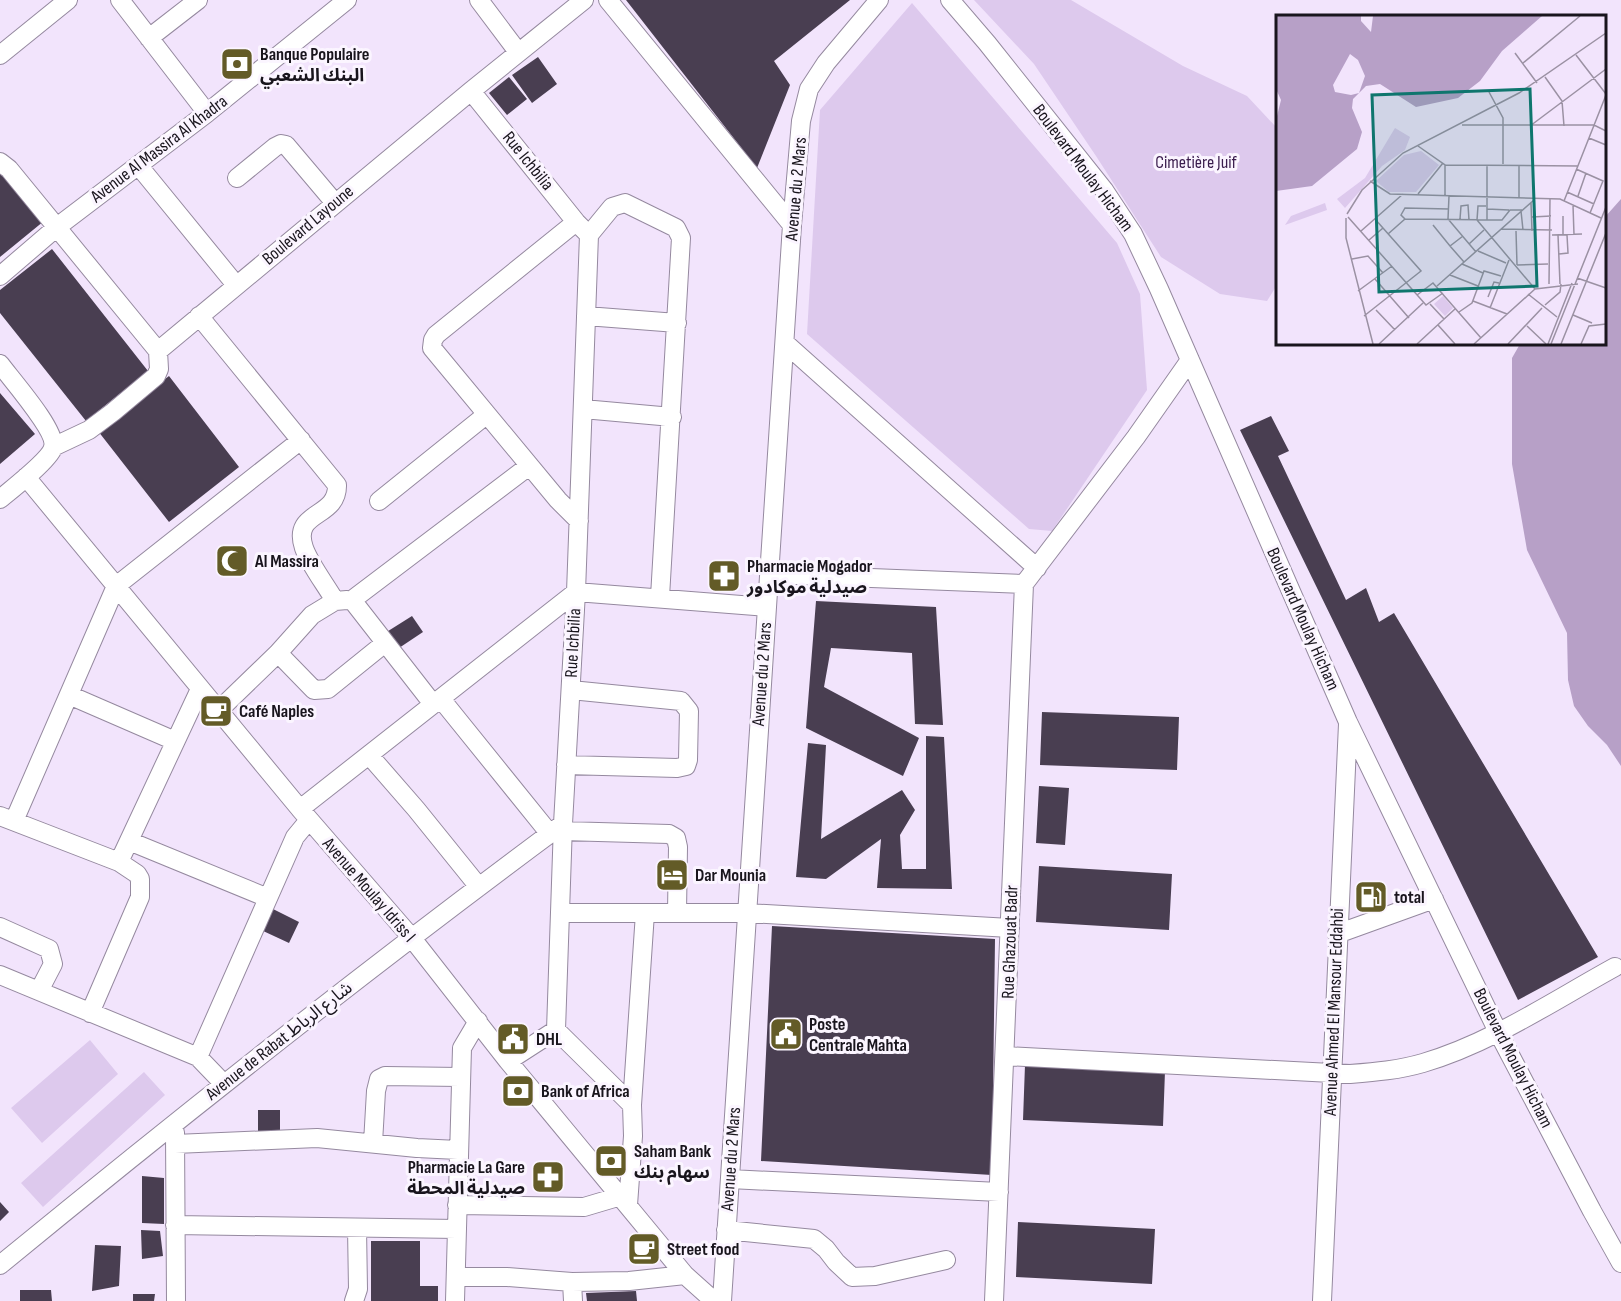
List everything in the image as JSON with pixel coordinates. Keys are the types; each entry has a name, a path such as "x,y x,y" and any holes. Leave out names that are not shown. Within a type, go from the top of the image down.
{"street":[{"path":"0,55 68,0"},
{"path":"120,0 207,113"},
{"path":"150,38 198,0"},
{"name":"Avenue Al Massira Al Khadra","path":"0,276 57,227 207,113 347,0"},
{"path":"479,0 518,52"},
{"name":"Boulevard Layoune","path":"158,351 518,52 584,0"},
{"path":"608,0 792,225"},
{"name":"Avenue du 2 Mars","path":"722,1301 784,343 801,122 809,89 826,63 879,0"},
{"name":"Boulevard Moulay Hicham","path":"950,0 987,43 1110,199 1133,234 1348,722 1498,1032 1621,1263"},
{"name":"Rue Ichbilia","path":"471,91 583,228 586,316 571,690 559,830 560,913 556,1030"},
{"path":"237,178 275,147 281,144 286,145 335,203"},
{"path":"0,162 9,169 158,351 159,369 156,375 89,430 53,447 26,477 0,499"},
{"path":"138,165 236,285"},
{"path":"579,521 558,500 435,354 432,348 433,340 445,328 612,207 625,203 676,228 682,245 660,597"},
{"path":"199,316 337,485 333,503 304,524 302,534 304,549 344,600 559,830 669,834 676,838 678,847 676,912"},
{"path":"586,316 677,323"},
{"path":"784,343 1037,568"},
{"path":"769,574 1024,584 1136,437 1190,360"},
{"path":"0,364 52,433 53,447"},
{"path":"582,409 672,417"},
{"path":"379,501 486,415"},
{"path":"90,1013 140,897 140,879 137,874 119,862 7,818 69,694 116,586 301,440"},
{"path":"218,711 278,653 312,615 344,600 529,466"},
{"name":"Avenue Moulay Idriss I","path":"26,477 305,815 411,937 508,1061 685,1275 714,1301"},
{"name":"Rue Ghazouat Badr","path":"994,1301 1024,584"},
{"path":"198,1057 305,815 369,755 437,701 576,592 767,607"},
{"path":"278,653 314,690 321,691 328,689 386,643"},
{"path":"119,862 200,689"},
{"path":"566,765 677,768 686,766 688,760 689,711 681,701 571,690"},
{"path":"69,694 175,741"},
{"name":"Avenue Ahmed El Mansour Eddahbi","path":"1326,1298 1337,934 1348,722"},
{"path":"369,755 479,887"},
{"name":"Avenue de Rabat شارع الرباط","path":"0,1265 175,1121 411,937 559,830"},
{"path":"129,841 268,898"},
{"path":"1337,934 1434,899"},
{"path":"560,913 747,913 1010,928"},
{"path":"457,1205 584,1207 625,1201 633,1136 632,1105 645,913"},
{"path":"0,927 49,950 53,964 39,991"},
{"path":"1005,1056 1373,1072 1422,1063 1453,1053 1498,1032 1615,967"},
{"path":"0,975 198,1057 224,1084"},
{"path":"455,1301 462,1048 478,1021"},
{"path":"508,1061 556,1030 632,1105"},
{"path":"373,1143 376,1091 379,1079 385,1076 460,1077"},
{"path":"175,1121 176,1301"},
{"path":"175,1144 317,1138 458,1150"},
{"path":"730,1179 999,1192"},
{"path":"175,1225 457,1229"},
{"path":"354,1301 358,1289 357,1228"},
{"path":"726,1230 814,1239 852,1277 875,1276 946,1260"},
{"path":"456,1277 507,1277 572,1282 629,1281 685,1275"},
{"path":"572,1282 573,1301"}],"green space":[{"name":"Cimetière Juif","path":"974,0 1071,0 1183,66 1247,96 1276,127 1276,287 1267,301 1220,294 1161,257 1034,64"},
{"path":"912,3 1117,243 1140,294 1147,390 1052,531 1029,529 807,334 820,110"},
{"path":"90,1040 118,1074 42,1143 11,1108"},
{"path":"144,1072 165,1095 43,1207 21,1183"}],"shaded area":[{"path":"1621,199 1621,766 1607,745 1588,726 1574,706 1568,680 1567,633 1527,550 1512,464 1512,358 1519,345 1606,345 1606,216"}],"building":[{"path":"626,0 850,0 774,61 790,85 757,168"},
{"path":"538,57 557,84 532,103 512,75"},
{"path":"509,77 527,99 507,115 489,93"},
{"path":"0,171 44,221 0,257"},
{"path":"52,249 148,371 86,421 0,313 0,290"},
{"path":"169,376 239,467 169,522 98,431"},
{"path":"0,393 35,434 0,464"},
{"path":"1271,416 1289,451 1278,456 1346,600 1366,588 1379,622 1394,613 1598,957 1518,1000 1240,430"},
{"path":"816,601 936,607 943,725 915,724 912,653 831,648 824,687 919,738 903,776 806,728"},
{"path":"412,616 423,632 396,650 385,633"},
{"path":"1042,712 1179,717 1177,770 1040,765"},
{"path":"926,736 944,737 952,889 877,888 881,839 826,879 796,877 808,743 826,745 821,839 902,790 915,810 900,835 902,869 926,869"},
{"path":"1039,786 1069,788 1065,845 1036,843"},
{"path":"1039,866 1172,874 1169,930 1036,922"},
{"path":"271,908 299,922 289,943 261,930"},
{"path":"772,926 995,939 992,1175 761,1161"},
{"path":"1025,1065 1165,1071 1163,1126 1023,1120"},
{"path":"258,1110 280,1110 280,1135 258,1135"},
{"path":"142,1176 164,1178 164,1224 142,1223"},
{"path":"0,1202 9,1212 0,1221"},
{"path":"1018,1222 1155,1229 1152,1284 1016,1277"},
{"path":"141,1230 160,1231 163,1256 142,1259"},
{"path":"371,1241 420,1241 420,1286 438,1286 438,1301 371,1301"},
{"path":"95,1245 121,1246 119,1286 92,1291"},
{"path":"20,1290 51,1290 52,1301 20,1301"},
{"path":"636,1291 637,1301 587,1301 586,1293"},
{"path":"133,1294 155,1294 154,1301 133,1301"}],"place":[{"name":"Banque Populaire البنك الشعبي","path":"237,64"},
{"name":"Al Massira","path":"232,561"},
{"name":"Pharmacie Mogador صيدلية موكادور","path":"724,576"},
{"name":"Café Naples","path":"216,711"},
{"name":"Dar Mounia","path":"672,875"},
{"name":"total","path":"1371,897"},
{"name":"Poste Centrale Mahta","path":"786,1034"},
{"name":"DHL","path":"513,1039"},
{"name":"Bank of Africa","path":"518,1091"},
{"name":"Saham Bank سهام بنك","path":"611,1161"},
{"name":"Pharmacie La Gare صيدلية المحطة","path":"548,1177"},
{"name":"Street food","path":"644,1249"}]}
